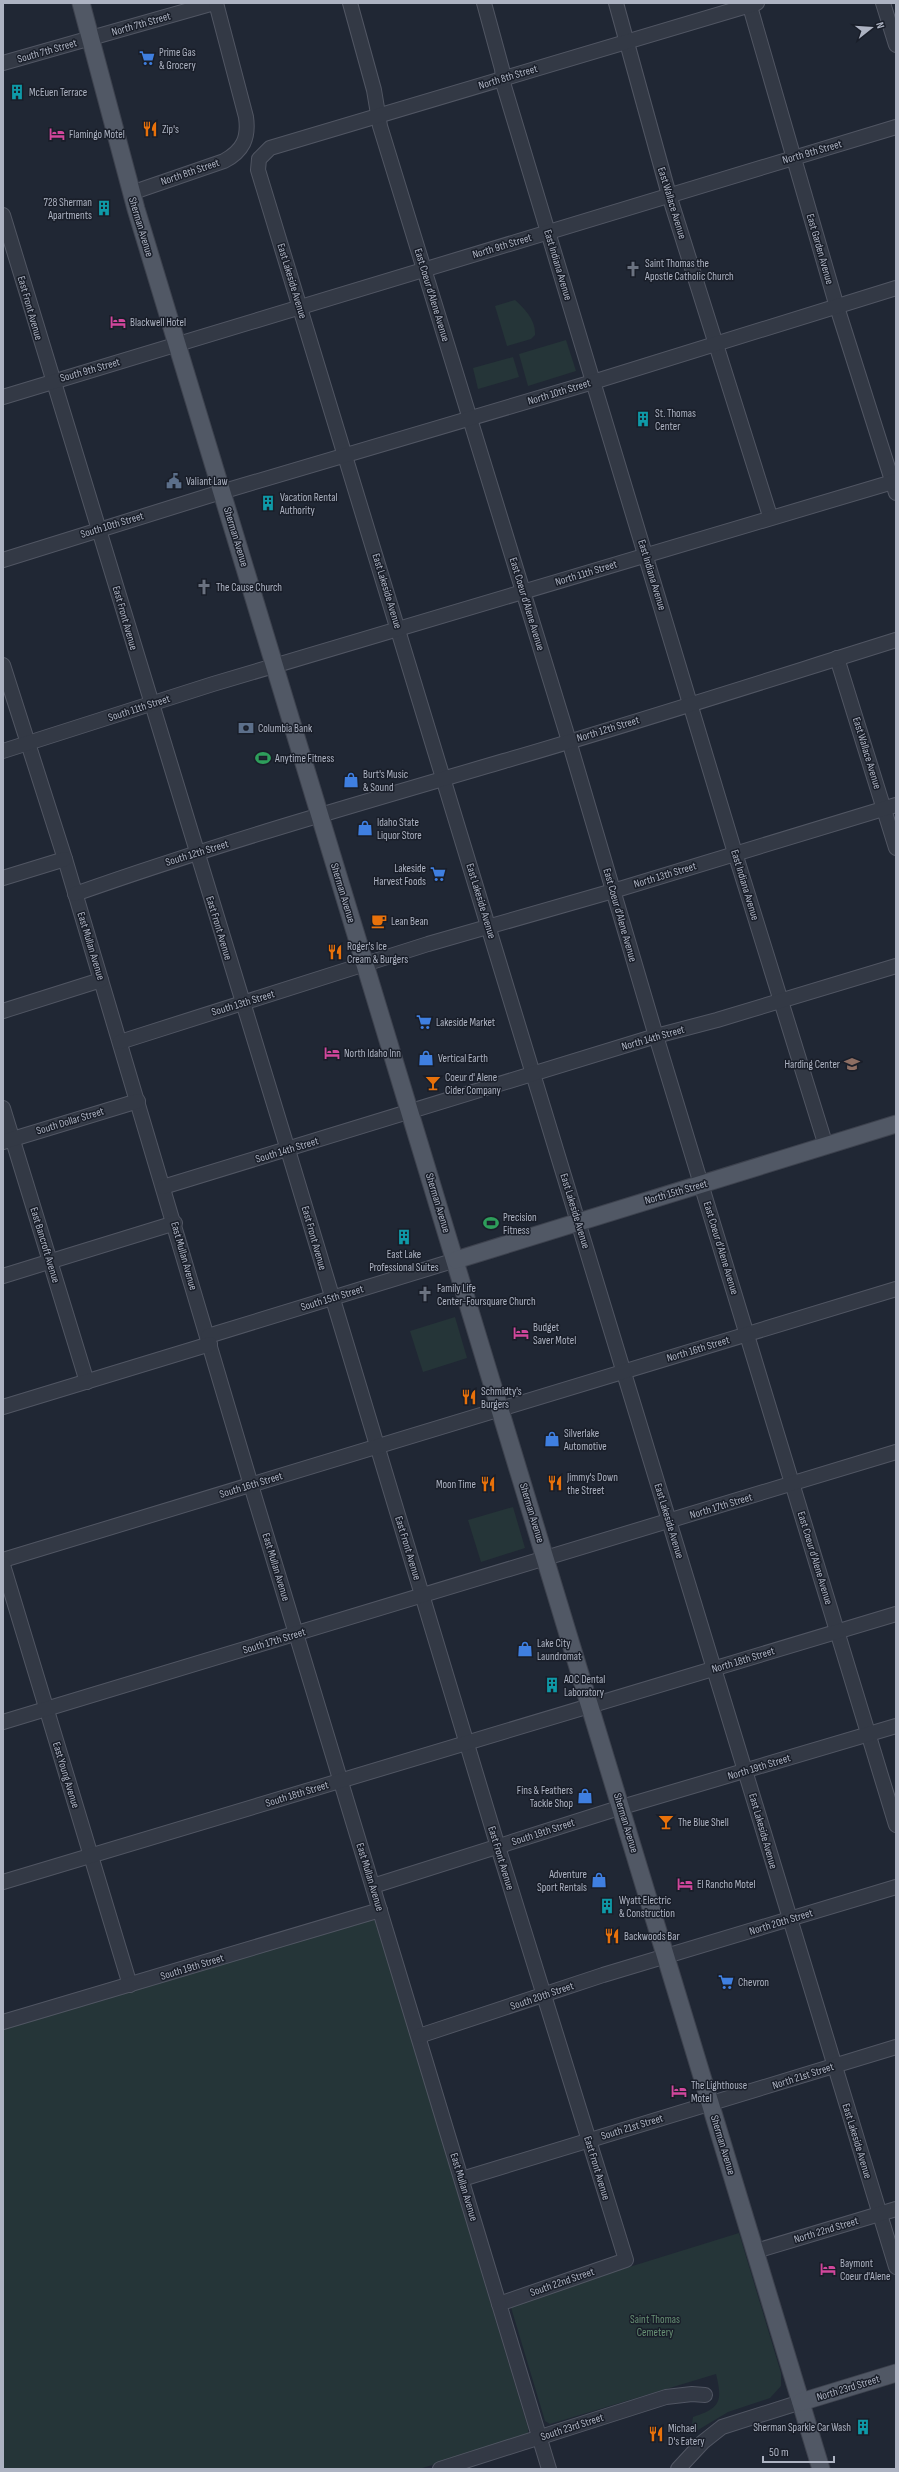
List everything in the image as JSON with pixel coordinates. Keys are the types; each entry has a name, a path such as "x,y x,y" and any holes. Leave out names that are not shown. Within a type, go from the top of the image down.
{"main road":[{"name":"Sherman Avenue","path":"81,3 131,193 319,815 456,1260 545,1558 622,1806 710,2104 756,2251 821,2469"},
{"name":"North 15th Street","path":"456,1260 896,1124"},
{"name":"North 23rd Street","path":"801,2402 896,2373"}],"street":[{"name":"North 7th Street","path":"90,38 215,3"},
{"name":"North 8th Street","path":"131,193 224,161 237,153 244,144 247,134 246,117 215,3"},
{"name":"East Coeur d'Alene Avenue","path":"350,3 379,116 424,269 569,741 656,1036 896,1825"},
{"name":"East Indiana Avenue","path":"484,3 503,78 548,232 735,853 826,1146"},
{"name":"East Wallace Avenue","path":"616,3 669,194 770,516"},
{"path":"882,3 896,45"},
{"name":"North 8th Street","path":"261,155 270,148 752,4"},
{"name":"East Garden Avenue","path":"752,4 837,306 895,485"},
{"name":"South 7th Street","path":"3,63 90,38"},
{"name":"North 9th Street","path":"177,344 300,308 669,194 896,127"},
{"name":"East Lakeside Avenue","path":"261,155 258,170 896,2268"},
{"name":"East Front Avenue","path":"3,215 52,381 99,529 242,1004 288,1150 331,1298 466,1742 626,2260"},
{"name":"North 10th Street","path":"221,492 593,382 896,288"},
{"name":"South 9th Street","path":"3,397 177,344"},
{"name":"North 11th Street","path":"275,666 646,555 770,516 895,485"},
{"name":"South 10th Street","path":"3,560 221,492"},
{"name":"North 12th Street","path":"319,815 691,704 896,640"},
{"name":"East Wallace Avenue","path":"837,658 890,807 896,848"},
{"name":"East Mullan Avenue","path":"3,665 65,859 164,1187 251,1485 419,2036 548,2469"},
{"name":"South 11th Street","path":"3,751 151,703 275,666"},
{"name":"North 13th Street","path":"365,964 890,807"},
{"name":"South 12th Street","path":"75,894 197,853 319,815"},
{"path":"3,878 65,859"},
{"name":"South 13th Street","path":"120,1042 365,964"},
{"name":"North 14th Street","path":"410,1112 656,1036 781,1001 896,966"},
{"path":"3,1011 101,980"},
{"name":"South Dollar Street","path":"8,1140 138,1101"},
{"name":"East Bancroft Avenue","path":"3,1108 8,1140 50,1261 87,1382"},
{"name":"South 14th Street","path":"164,1187 410,1112"},
{"path":"3,1276 174,1223"},
{"name":"South 15th Street","path":"3,1407 87,1382 331,1298 456,1260"},
{"name":"North 16th Street","path":"500,1409 896,1289"},
{"name":"South 16th Street","path":"3,1560 500,1409"},
{"name":"North 17th Street","path":"545,1558 669,1522 896,1452"},
{"name":"South 17th Street","path":"3,1722 545,1558"},
{"name":"East Young Avenue","path":"3,1565 130,1985"},
{"name":"North 18th Street","path":"590,1704 714,1669 896,1614"},
{"name":"South 18th Street","path":"3,1882 342,1781 590,1704"},
{"name":"North 19th Street","path":"622,1806 896,1726"},
{"name":"South 19th Street","path":"373,1886 622,1806"},
{"name":"North 20th Street","path":"666,1956 896,1887"},
{"name":"South 19th Street","path":"3,2022 380,1910"},
{"name":"South 20th Street","path":"419,2036 666,1956"},
{"name":"North 21st Street","path":"710,2104 896,2047"},
{"name":"South 21st Street","path":"462,2179 710,2104"},
{"name":"North 22nd Street","path":"756,2251 896,2209"},
{"name":"South 22nd Street","path":"499,2304 626,2260"},
{"name":"South 23rd Street","path":"440,2469 666,2397 692,2394 705,2395"},
{"path":"678,2469 703,2442 722,2427 801,2402"}],"green space":[{"path":"515,300 526,311 534,324 535,335 531,339 507,346 495,306"},
{"path":"566,340 576,371 528,386 519,354"},
{"path":"513,357 519,377 478,389 473,368"},
{"path":"455,1317 467,1358 423,1372 410,1331"},
{"path":"513,1507 525,1548 481,1562 468,1520"},
{"path":"371,1918 376,1921 528,2428 528,2433 518,2439 419,2469 3,2469 3,2029"},
{"name":"Saint Thomas Cemetery","path":"739,2233 781,2373 781,2386 770,2398 728,2412 698,2430 692,2424 693,2417 714,2407 719,2398 716,2374 550,2424 545,2421 510,2304"}],"place":[{"name":"Prime Gas & Grocery","path":"147,58"},
{"name":"McEuen Terrace","path":"17,92"},
{"name":"Zip's","path":"150,129"},
{"name":"Flamingo Motel","path":"57,134"},
{"name":"728 Sherman Apartments","path":"104,208"},
{"name":"Saint Thomas the Apostle Catholic Church","path":"633,269"},
{"name":"Blackwell Hotel","path":"118,322"},
{"name":"St. Thomas Center","path":"643,419"},
{"name":"Valiant Law","path":"174,481"},
{"name":"Vacation Rental Authority","path":"268,503"},
{"name":"The Cause Church","path":"204,587"},
{"name":"Columbia Bank","path":"246,728"},
{"name":"Anytime Fitness","path":"263,758"},
{"name":"Burt's Music & Sound","path":"351,780"},
{"name":"Idaho State Liquor Store","path":"365,828"},
{"name":"Lakeside Harvest Foods","path":"438,874"},
{"name":"Lean Bean","path":"379,921"},
{"name":"Roger's Ice Cream & Burgers","path":"335,952"},
{"name":"Lakeside Market","path":"424,1022"},
{"name":"North Idaho Inn","path":"332,1053"},
{"name":"Vertical Earth","path":"426,1058"},
{"name":"Harding Center","path":"852,1064"},
{"name":"Coeur d' Alene Cider Company","path":"433,1083"},
{"name":"Precision Fitness","path":"491,1223"},
{"name":"East Lake Professional Suites","path":"404,1237"},
{"name":"Family Life Center-Foursquare Church","path":"425,1294"},
{"name":"Budget Saver Motel","path":"521,1333"},
{"name":"Schmidty's Burgers","path":"469,1397"},
{"name":"Silverlake Automotive","path":"552,1439"},
{"name":"Jimmy's Down the Street","path":"555,1483"},
{"name":"Moon Time","path":"488,1484"},
{"name":"Lake City Laundromat","path":"525,1649"},
{"name":"AOC Dental Laboratory","path":"552,1685"},
{"name":"Fins & Feathers Tackle Shop","path":"585,1796"},
{"name":"The Blue Shell","path":"666,1822"},
{"name":"Adventure Sport Rentals","path":"599,1880"},
{"name":"El Rancho Motel","path":"685,1884"},
{"name":"Wyatt Electric & Construction","path":"607,1906"},
{"name":"Backwoods Bar","path":"612,1936"},
{"name":"Chevron","path":"726,1982"},
{"name":"The Lighthouse Motel","path":"679,2091"},
{"name":"Baymont Coeur d'Alene","path":"828,2269"},
{"name":"Sherman Sparkle Car Wash","path":"863,2427"},
{"name":"Michael D's Eatery","path":"656,2434"}]}
